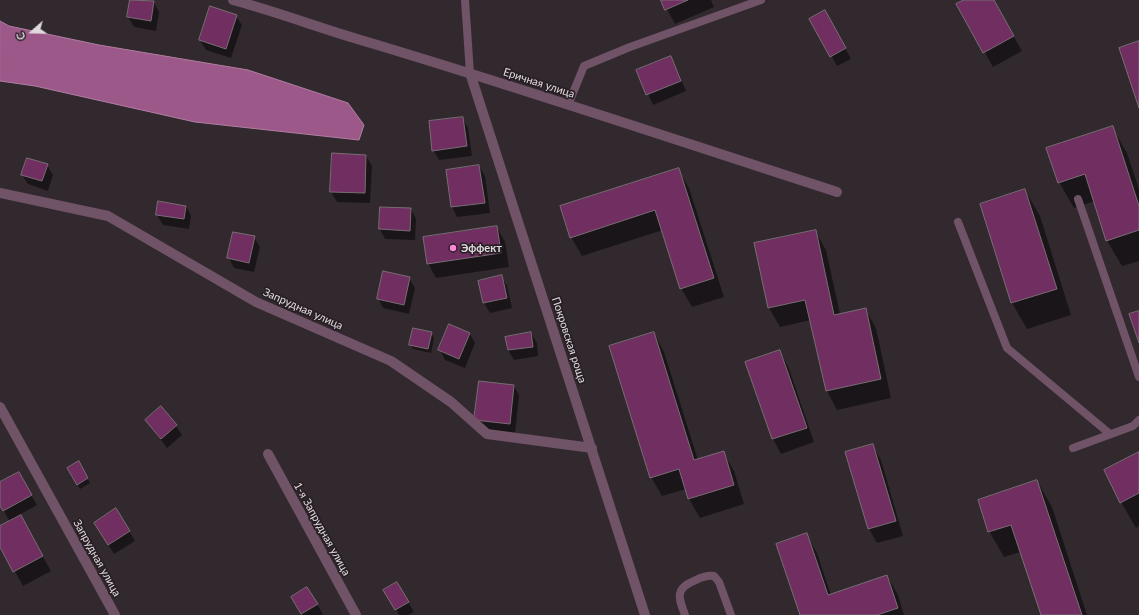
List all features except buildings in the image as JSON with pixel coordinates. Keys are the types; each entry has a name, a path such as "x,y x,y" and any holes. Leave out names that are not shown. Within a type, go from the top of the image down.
{"street":[{"name":"Еричная улица","path":"233,0 272,10 358,39 470,73 837,192"},
{"name":"Покровская роща","path":"470,73 645,615"},
{"name":"Запрудная улица","path":"0,193 108,216 256,302 391,360 450,402 486,434 592,448"},
{"name":"Запрудная улица","path":"0,407 115,615"},
{"name":"1-я Запрудная улица","path":"268,454 356,615"}],"lane":[{"path":"465,0 470,73"},
{"path":"568,105 584,66 630,47 761,0"},
{"path":"1078,199 1139,377"},
{"path":"958,222 1007,348 1110,434"},
{"path":"1073,448 1133,426 1139,420"},
{"path":"685,615 680,601 680,590 686,584 707,575 714,576 719,582 731,615"}],"shaded area":[{"path":"0,21 9,26 99,45 248,70 348,103 364,125 359,140 195,122 35,86 0,81"}],"place":[{"name":"Эффект","path":"453,248"}]}
